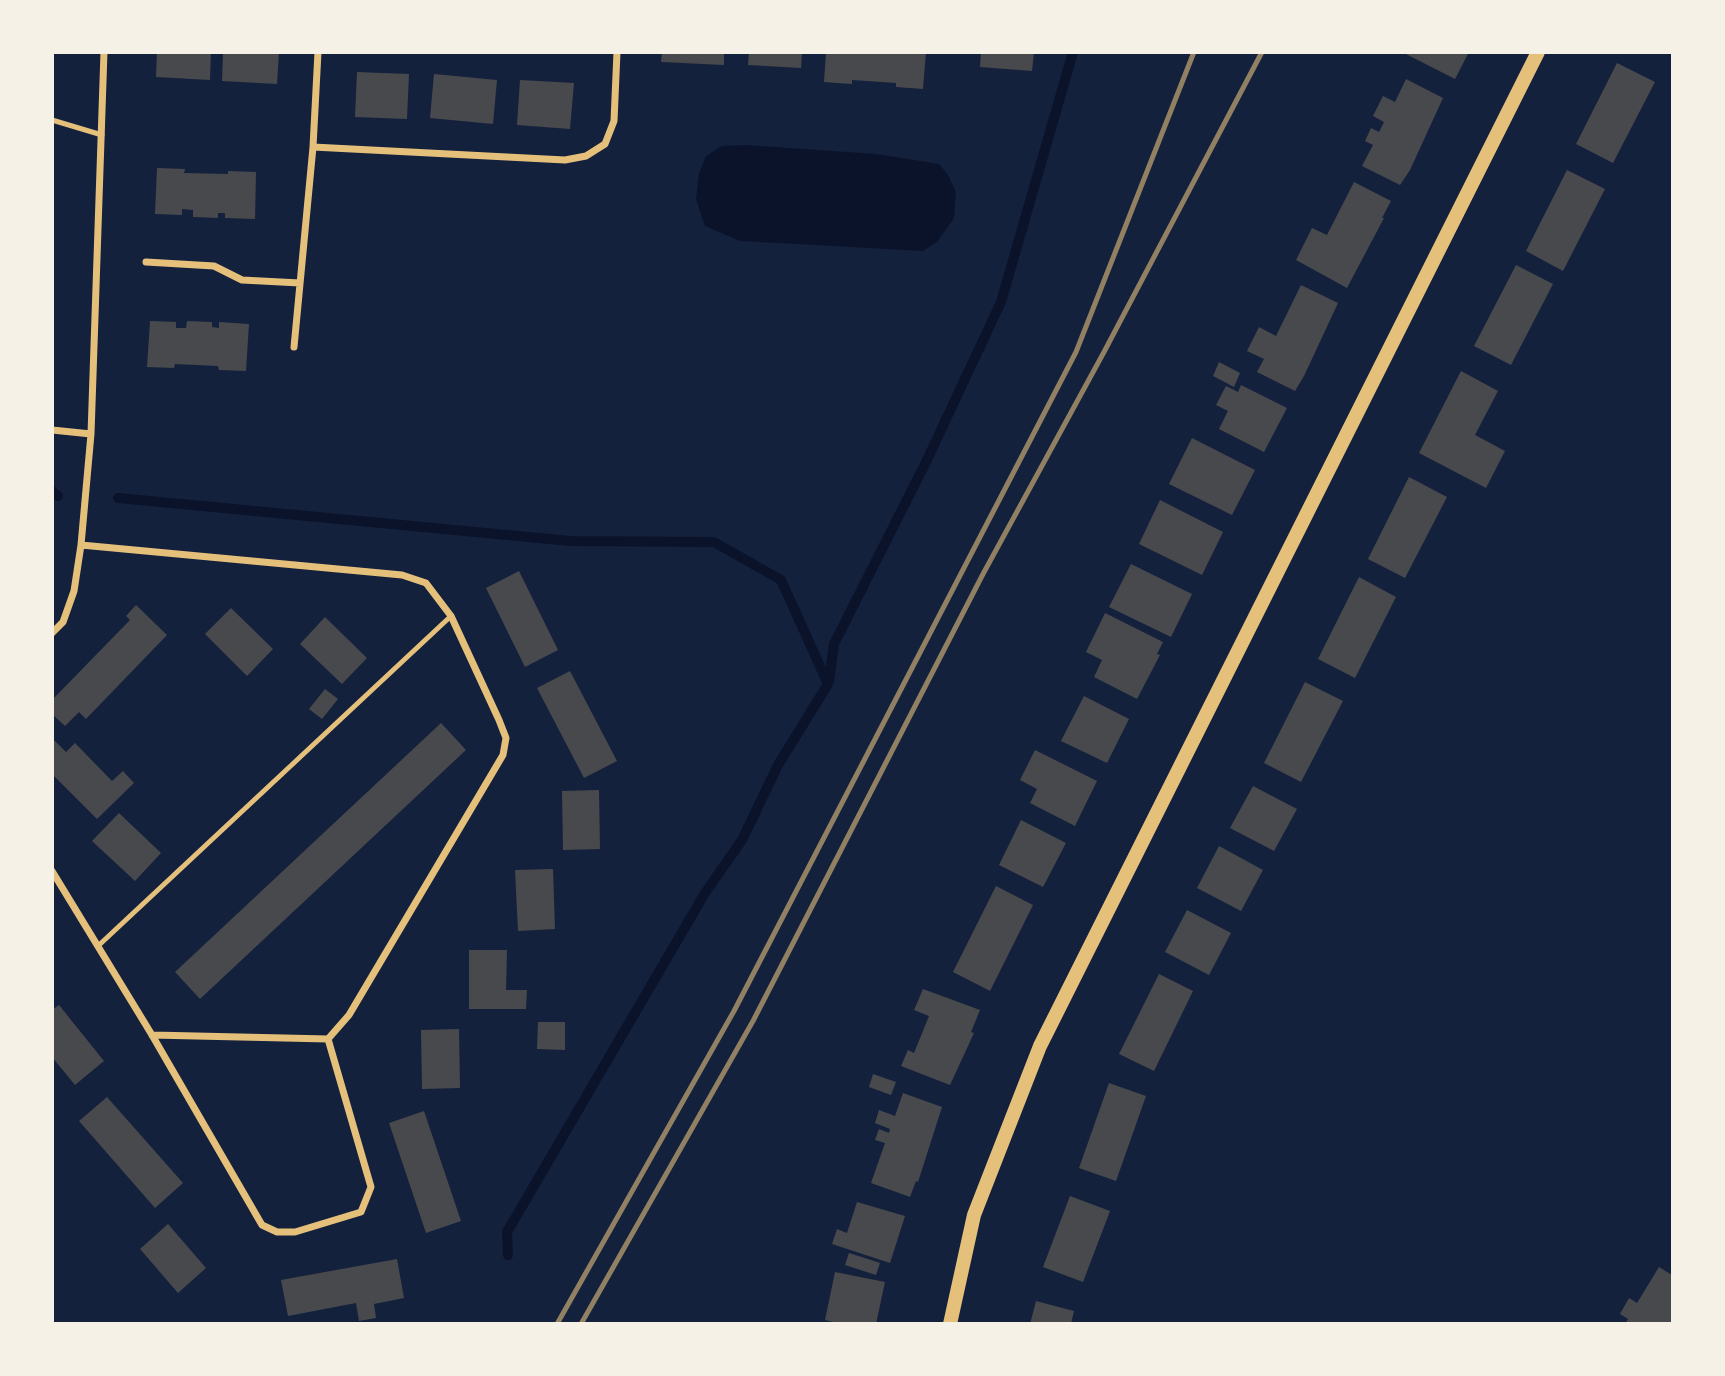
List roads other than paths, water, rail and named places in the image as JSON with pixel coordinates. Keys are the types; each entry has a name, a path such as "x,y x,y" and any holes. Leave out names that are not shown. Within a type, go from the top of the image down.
{"main road":[{"path":"950,1324 974,1215 1040,1046 1538,52"}],"street":[{"path":"52,634 63,622 74,591 81,545 90,434 104,52"},
{"path":"294,348 313,147 318,52"},
{"path":"313,147 565,160 586,156 605,144 614,121 617,52"},
{"path":"146,262 214,266 242,281 300,283"},
{"path":"52,430 90,434"},
{"path":"81,545 402,575 426,583 451,617 506,738 503,755 349,1015 328,1039"},
{"path":"52,872 152,1035 262,1225 277,1232 295,1232 361,1212 372,1187 328,1039"},
{"path":"152,1035 328,1039"}],"lane":[{"path":"52,120 102,135"},
{"path":"98,946 451,617"}],"water":[{"path":"747,145 876,154 939,164 956,192 954,218 937,242 923,251 740,241 705,226 696,199 699,173 706,156 722,146"}],"waterway":[{"path":"829,682 834,644 926,462 1001,302 1073,52"},
{"path":"52,491 58,496"},
{"path":"118,498 570,541 714,542 781,580 828,684 778,765 742,840 705,893 507,1232 508,1255"}],"railway":[{"path":"557,1324 734,1011 1076,352 1194,52"},
{"path":"581,1324 753,1021 983,574 1262,52"}]}
